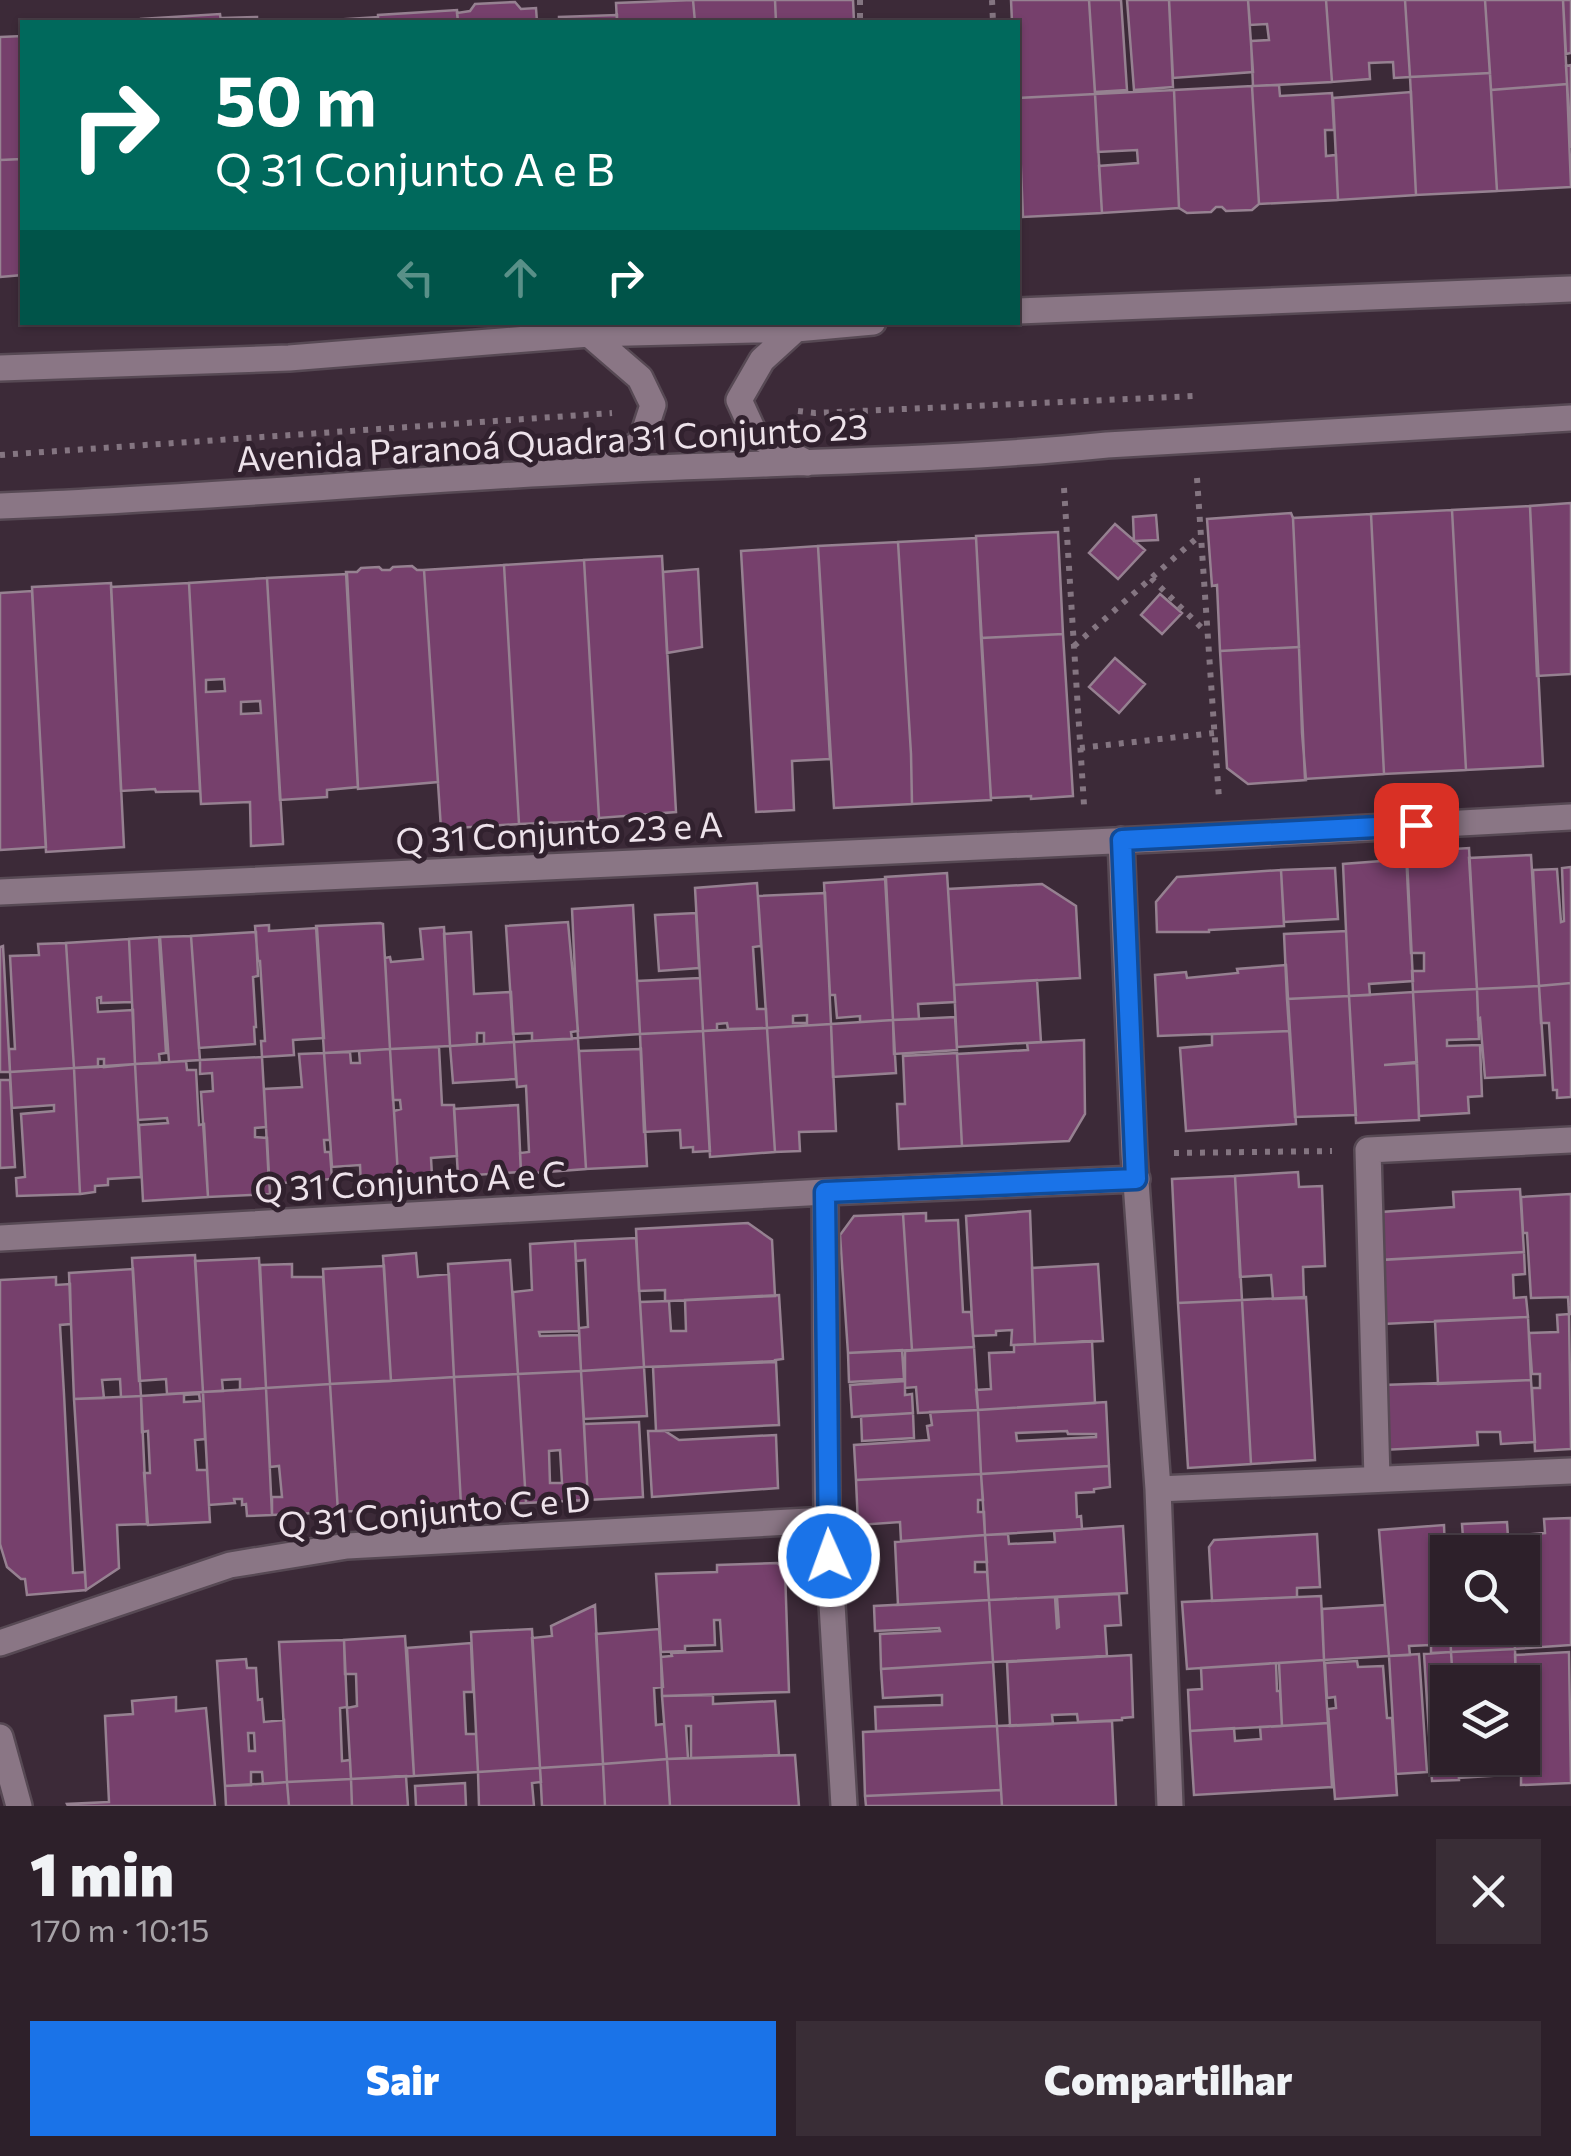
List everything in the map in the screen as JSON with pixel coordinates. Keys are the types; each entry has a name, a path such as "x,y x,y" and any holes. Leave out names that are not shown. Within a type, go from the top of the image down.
{"street":[{"path":"1020,312 1571,289"},
{"path":"0,368 289,358 588,334 840,325"},
{"path":"796,329 762,360 739,400 755,435 807,463"},
{"path":"588,334 640,378 652,405 640,442 610,463 592,470"},
{"name":"Avenida Paranoá Quadra 31 Conjunto 23","path":"0,506 592,470 1062,450 1571,418"},
{"name":"Q 31 Conjunto 23 e A","path":"0,892 1571,817"},
{"path":"1122,840 1135,1166 1158,1489 1170,1806"},
{"path":"1377,1479 1368,1150 1571,1140"},
{"name":"Q 31 Conjunto A e C","path":"0,1238 825,1192 1135,1166"},
{"path":"825,1192 827,1520 844,1806"},
{"path":"1158,1489 1571,1470"},
{"name":"Q 31 Conjunto C e D","path":"0,1643 230,1565 347,1546 827,1520"},
{"path":"0,1737 19,1806"}],"path":[{"path":"1195,440 1221,836"},
{"path":"1062,450 1086,841"},
{"path":"1074,646 1199,536"},
{"path":"1152,578 1206,632"},
{"path":"1080,748 1214,733"},
{"path":"1135,1166 1368,1150"}],"building":[{"path":"693,0 775,0 776,20 695,20"},
{"path":"693,0 695,20 617,20 616,3"},
{"path":"775,0 853,0 854,20 776,20"},
{"path":"1011,0 1089,0 1095,94 1020,98 1020,20 1012,20"},
{"path":"1089,0 1121,0 1127,90 1095,92"},
{"path":"1127,0 1169,0 1173,87 1134,90"},
{"path":"1169,0 1248,0 1253,72 1173,78"},
{"path":"1248,0 1326,0 1332,82 1253,86 1251,41 1269,40 1267,24 1250,25"},
{"path":"1326,0 1405,0 1410,77 1394,78 1393,62 1369,63 1370,79 1332,82"},
{"path":"1405,0 1485,0 1490,73 1410,77"},
{"path":"1485,0 1563,0 1567,84 1491,90"},
{"path":"1563,0 1571,0 1571,53 1566,54"},
{"path":"515,2 521,9 536,8 537,20 458,20 457,13 470,11 475,4"},
{"path":"457,10 458,20 378,20 378,15"},
{"path":"220,14 221,20 141,20"},
{"path":"617,15 617,20 544,20 559,17"},
{"path":"257,17 257,20 221,18"},
{"path":"378,17 378,20 331,20"},
{"path":"20,36 20,159 0,160 0,37"},
{"path":"1571,65 1571,148 1566,66"},
{"path":"1490,73 1497,191 1416,195 1410,77"},
{"path":"1567,84 1571,187 1497,191 1491,90"},
{"path":"1279,85 1280,96 1332,93 1334,130 1325,130 1326,156 1336,155 1338,200 1259,204 1252,86"},
{"path":"1252,86 1259,204 1252,210 1226,211 1216,207 1211,212 1187,213 1179,208 1174,90"},
{"path":"1174,90 1179,208 1102,213 1099,166 1138,163 1137,150 1098,152 1095,94"},
{"path":"1411,92 1416,195 1338,200 1333,98"},
{"path":"1095,94 1102,213 1023,217 1020,98"},
{"path":"20,159 20,275 0,277 0,160"},
{"path":"1571,503 1571,674 1537,676 1530,506"},
{"path":"1530,506 1543,766 1466,770 1452,510"},
{"path":"1452,510 1466,770 1384,774 1371,514"},
{"path":"1291,513 1299,647 1220,651 1217,585 1212,586 1207,519"},
{"path":"1371,514 1384,774 1305,779 1293,518"},
{"path":"1156,515 1158,540 1134,541 1133,517"},
{"path":"1115,524 1145,550 1118,579 1089,553"},
{"path":"1058,532 1063,634 981,638 976,536"},
{"path":"976,538 991,800 912,804 898,542"},
{"path":"898,542 912,804 834,808 818,546"},
{"path":"818,546 830,759 792,761 794,810 756,812 741,551"},
{"path":"662,556 676,812 599,818 584,560"},
{"path":"584,560 599,818 519,824 504,565"},
{"path":"504,565 519,824 441,829 424,570"},
{"path":"412,566 424,570 438,782 358,789 346,572"},
{"path":"698,569 702,647 667,653 663,572"},
{"path":"347,574 358,787 327,790 327,797 280,800 267,578"},
{"path":"267,578 283,844 251,846 250,802 201,804 189,583","holes":["224,679 225,691 206,692 206,680","260,701 261,713 241,714 241,702"]},
{"path":"111,583 124,847 46,852 32,587"},
{"path":"189,583 200,791 121,791 111,587"},
{"path":"32,591 46,847 0,850 0,593"},
{"path":"1160,594 1182,613 1162,634 1141,615"},
{"path":"1063,634 1073,796 991,798 981,638"},
{"path":"1299,647 1306,780 1248,784 1227,768 1220,651"},
{"path":"1115,658 1145,684 1119,713 1089,687"},
{"path":"1469,848 1477,989 1413,992 1412,971 1424,971 1424,953 1411,953 1406,852"},
{"path":"1531,855 1539,986 1477,989 1469,858"},
{"path":"1407,859 1413,981 1369,984 1370,995 1349,996 1343,864"},
{"path":"1571,867 1571,983 1539,986 1533,870 1557,869 1561,922 1562,868"},
{"path":"1335,868 1338,919 1284,922 1281,870"},
{"path":"1281,870 1284,926 1157,932 1156,902 1177,877"},
{"path":"947,873 955,1002 918,1004 919,1019 893,1020 885,877"},
{"path":"886,879 893,1020 860,1022 860,1016 837,1018 835,995 830,995 824,883"},
{"path":"757,883 761,946 753,947 757,1009 766,1009 767,1028 728,1029 727,1023 717,1024 717,1030 703,1031 695,888"},
{"path":"1042,884 1076,906 1080,978 954,985 948,889"},
{"path":"825,893 831,1024 767,1028 758,896","holes":["807,1015 807,1023 793,1023 793,1016"]},
{"path":"633,905 640,1034 578,1038 572,909"},
{"path":"696,913 699,968 659,971 655,915"},
{"path":"568,922 578,1031 571,1032 572,1039 532,1041 532,1033 513,1034 506,926"},
{"path":"380,923 390,1049 324,1053 316,926"},
{"path":"269,925 269,931 317,928 324,1038 293,1040 294,1055 262,1057 261,1041 265,1041 255,926"},
{"path":"444,927 450,1046 390,1049 385,958 390,957 391,962 423,959 420,929"},
{"path":"1346,931 1349,996 1287,999 1284,934"},
{"path":"256,932 255,1044 199,1048 191,936"},
{"path":"471,932 474,994 511,992 514,1042 484,1044 484,1033 477,1033 477,1044 450,1046 444,934"},
{"path":"191,936 200,1060 169,1062 160,937"},
{"path":"159,937 166,1053 159,1054 160,1063 135,1064 129,939"},
{"path":"129,939 132,1002 101,1003 101,997 97,998 98,1012 133,1010 135,1064 104,1067 104,1059 98,1059 98,1067 74,1068 66,943"},
{"path":"66,943 74,1068 10,1072 9,1049 15,1049 10,956 39,955 38,944"},
{"path":"3,946 10,1072 0,1072"},
{"path":"1286,965 1290,1031 1158,1036 1155,975 1186,972 1187,978"},
{"path":"700,978 703,1031 640,1034 637,981"},
{"path":"1037,980 1041,1042 957,1047 954,985"},
{"path":"1571,983 1571,1097 1557,1098 1557,1090 1553,1090 1549,1023 1541,1023 1539,986"},
{"path":"1539,986 1545,1075 1485,1078 1477,989"},
{"path":"1477,989 1479,1039 1447,1040 1447,1046 1480,1045 1482,1096 1468,1097 1469,1113 1419,1116 1413,992"},
{"path":"1413,992 1417,1062 1384,1065 1417,1063 1419,1120 1356,1123 1349,996"},
{"path":"1349,996 1356,1115 1295,1117 1287,999"},
{"path":"955,1017 957,1050 894,1054 893,1020"},
{"path":"893,1020 896,1073 833,1077 831,1024"},
{"path":"831,1024 836,1131 799,1132 800,1151 775,1152 767,1028"},
{"path":"767,1028 775,1152 710,1157 703,1031"},
{"path":"703,1031 710,1151 693,1152 693,1147 681,1148 680,1130 644,1132 640,1034"},
{"path":"1290,1031 1296,1124 1186,1131 1180,1048 1212,1045 1212,1034"},
{"path":"578,1038 586,1169 521,1174 520,1153 529,1152 526,1086 517,1087 514,1042"},
{"path":"1084,1040 1085,1114 1069,1141 962,1146 957,1054 1028,1050 1027,1043"},
{"path":"514,1042 516,1079 453,1083 450,1046"},
{"path":"439,1047 442,1105 454,1105 457,1156 431,1158 432,1176 395,1179 398,1175 394,1111 401,1109 400,1100 393,1100 390,1049"},
{"path":"390,1049 396,1185 361,1187 360,1165 332,1167 324,1053 350,1052 351,1063 360,1063 359,1051"},
{"path":"641,1049 647,1166 586,1169 579,1051"},
{"path":"324,1053 330,1140 324,1140 325,1152 330,1152 332,1179 269,1184 264,1089 302,1087 299,1054"},
{"path":"957,1053 962,1146 899,1149 897,1104 905,1104 903,1056"},
{"path":"262,1057 266,1127 255,1128 255,1137 267,1138 270,1194 208,1197 201,1092 213,1091 212,1073 200,1074 200,1060"},
{"path":"186,1061 187,1070 196,1070 208,1197 143,1201 139,1125 168,1123 167,1118 138,1120 135,1064"},
{"path":"135,1064 141,1177 108,1179 108,1185 95,1186 95,1192 80,1194 74,1068"},
{"path":"74,1068 80,1194 17,1196 16,1178 25,1177 21,1114 54,1111 54,1105 12,1108 10,1072"},
{"path":"0,1080 10,1080 15,1167 0,1168"},
{"path":"518,1105 521,1172 458,1176 454,1109"},
{"path":"1298,1172 1299,1187 1322,1186 1325,1266 1303,1267 1304,1298 1273,1299 1271,1275 1240,1277 1235,1176"},
{"path":"1235,1176 1242,1300 1178,1303 1172,1179"},
{"path":"1520,1189 1524,1252 1383,1260 1381,1212 1454,1207 1453,1192"},
{"path":"1571,1194 1569,1314 1568,1297 1531,1298 1521,1197"},
{"path":"1030,1211 1035,1344 1011,1345 1012,1330 973,1336 966,1216"},
{"path":"926,1213 926,1221 958,1220 963,1312 971,1312 974,1347 912,1350 903,1214"},
{"path":"903,1214 912,1350 848,1353 840,1235 854,1216"},
{"path":"748,1223 772,1240 775,1296 665,1301 665,1290 639,1291 636,1229"},
{"path":"636,1238 644,1367 581,1371 579,1328 588,1327 585,1260 576,1261 575,1241"},
{"path":"575,1241 579,1331 539,1332 540,1336 579,1335 581,1371 518,1374 513,1292 532,1290 530,1244"},
{"path":"1524,1252 1525,1274 1513,1275 1514,1298 1526,1297 1528,1317 1383,1324 1379,1260"},
{"path":"416,1253 418,1277 449,1274 454,1377 391,1381 383,1256"},
{"path":"195,1255 203,1392 167,1394 166,1379 139,1381 132,1258"},
{"path":"259,1258 266,1388 240,1390 240,1379 222,1380 223,1391 203,1392 195,1261"},
{"path":"510,1260 518,1374 454,1377 448,1264"},
{"path":"292,1264 292,1277 323,1277 330,1384 266,1388 260,1265"},
{"path":"1098,1264 1103,1341 1035,1344 1032,1268"},
{"path":"384,1266 391,1381 330,1384 323,1269"},
{"path":"133,1269 141,1396 121,1397 120,1379 102,1380 104,1398 74,1399 69,1273"},
{"path":"56,1277 56,1285 70,1284 71,1324 60,1325 73,1573 85,1572 86,1590 27,1595 25,1579 7,1567 0,1544 0,1280"},
{"path":"779,1295 783,1359 644,1367 640,1302 669,1301 671,1331 686,1331 685,1300"},
{"path":"1306,1297 1315,1460 1251,1464 1242,1300"},
{"path":"1242,1300 1251,1464 1188,1468 1178,1303"},
{"path":"1569,1314 1571,1449 1535,1451 1532,1388 1540,1388 1540,1374 1532,1374 1529,1333 1558,1332 1557,1315"},
{"path":"1528,1317 1531,1380 1438,1384 1435,1321"},
{"path":"1092,1341 1095,1403 978,1410 976,1390 991,1389 989,1353 1014,1352 1014,1345"},
{"path":"974,1347 978,1410 918,1413 916,1387 905,1388 905,1351"},
{"path":"902,1350 904,1379 849,1382 848,1353"},
{"path":"776,1361 779,1425 656,1431 653,1367"},
{"path":"644,1367 647,1416 584,1419 581,1371"},
{"path":"581,1371 588,1500 526,1503 518,1374","holes":["560,1450 562,1483 550,1483 549,1451"]},
{"path":"518,1374 526,1503 461,1505 454,1377"},
{"path":"454,1377 461,1505 338,1512 330,1384"},
{"path":"1531,1380 1535,1442 1501,1444 1500,1432 1477,1432 1478,1445 1383,1450 1382,1385"},
{"path":"905,1381 905,1395 912,1394 913,1413 852,1417 850,1385"},
{"path":"330,1384 338,1512 272,1515 272,1497 282,1497 279,1466 270,1467 266,1388"},
{"path":"266,1388 272,1515 247,1516 242,1499 209,1505 203,1392"},
{"path":"203,1392 205,1439 195,1440 197,1470 207,1470 210,1522 148,1525 144,1473 150,1473 148,1431 142,1432 141,1396","holes":["199,1394 200,1401 184,1402 184,1395"]},
{"path":"141,1396 147,1524 117,1525 119,1568 86,1590 74,1399"},
{"path":"1106,1402 1109,1466 981,1474 978,1410","holes":["1016,1433 1096,1437 1017,1441"]},
{"path":"978,1410 981,1474 856,1480 854,1445 929,1440 930,1412"},
{"path":"913,1413 914,1438 862,1441 861,1416"},
{"path":"639,1422 643,1497 588,1500 584,1424"},
{"path":"648,1431 665,1431 679,1440 776,1435 778,1488 652,1497"},
{"path":"1109,1466 1110,1487 1076,1493 1082,1529 985,1535 981,1474"},
{"path":"981,1474 983,1500 978,1500 978,1512 984,1512 985,1535 901,1541 900,1522 858,1525 856,1480"},
{"path":"1571,1518 1571,1645 1515,1649 1515,1645 1540,1645 1540,1535 1520,1535 1545,1533 1544,1519"},
{"path":"1507,1522 1508,1535 1463,1535 1462,1524"},
{"path":"1444,1525 1444,1535 1430,1535 1431,1645 1409,1646 1410,1655 1389,1656 1379,1530"},
{"path":"1123,1526 1127,1593 989,1600 985,1535 1008,1534 1009,1544 1055,1542 1054,1531"},
{"path":"1317,1534 1320,1587 1297,1588 1297,1597 1212,1601 1209,1547 1214,1540"},
{"path":"985,1535 987,1562 975,1562 975,1572 987,1572 989,1600 898,1605 895,1542"},
{"path":"777,1563 785,1569 789,1692 662,1696 661,1657 672,1656 671,1653 722,1651 720,1620 714,1620 715,1645 661,1652 656,1574 717,1572 717,1565"},
{"path":"1119,1594 1121,1625 1105,1626 1107,1656 993,1662 989,1600 1055,1597 1057,1628 1057,1597"},
{"path":"1321,1596 1324,1660 1187,1669 1182,1602"},
{"path":"989,1600 993,1662 881,1669 880,1634 940,1631 875,1631 874,1606"},
{"path":"595,1605 603,1764 540,1768 532,1638 552,1636 551,1626"},
{"path":"1385,1605 1389,1656 1324,1660 1322,1609"},
{"path":"532,1629 540,1768 478,1772 471,1632"},
{"path":"659,1629 663,1687 654,1688 656,1725 664,1724 667,1759 603,1764 596,1634"},
{"path":"405,1636 414,1776 351,1779 347,1708 357,1706 356,1674 345,1674 344,1640"},
{"path":"344,1640 347,1707 340,1708 342,1761 350,1760 351,1779 287,1782 279,1642"},
{"path":"471,1643 473,1692 464,1692 466,1734 476,1734 478,1772 414,1776 407,1648"},
{"path":"1431,1645 1451,1645 1451,1652 1431,1653"},
{"path":"1451,1645 1515,1645 1515,1649 1451,1652"},
{"path":"1515,1649 1515,1665 1452,1665 1451,1652"},
{"path":"1451,1652 1452,1665 1430,1665 1430,1749 1424,1654"},
{"path":"1569,1652 1571,1783 1521,1785 1521,1775 1540,1775 1540,1665 1515,1665 1515,1655"},
{"path":"1419,1654 1427,1772 1396,1774 1389,1656"},
{"path":"1131,1655 1133,1717 1078,1722 1077,1714 1052,1715 1053,1724 1010,1726 1007,1662"},
{"path":"246,1659 247,1668 256,1668 264,1722 284,1720 287,1782 263,1784 262,1772 251,1772 251,1785 225,1786 217,1661","holes":["248,1733 254,1733 255,1751 249,1751"]},
{"path":"1324,1660 1328,1723 1282,1726 1279,1663"},
{"path":"1357,1661 1358,1667 1383,1666 1387,1718 1392,1718 1397,1795 1335,1799 1328,1709 1336,1708 1335,1697 1327,1698 1325,1663"},
{"path":"993,1662 997,1726 876,1731 875,1707 942,1705 942,1695 883,1698 881,1669"},
{"path":"1276,1663 1282,1726 1190,1731 1188,1690 1202,1689 1201,1668"},
{"path":"713,1695 713,1704 775,1701 779,1755 691,1758 691,1726 686,1726 688,1758 667,1759 662,1696"},
{"path":"176,1697 176,1711 206,1708 215,1806 68,1806 109,1802 105,1716 133,1714 132,1701"},
{"path":"1112,1721 1116,1806 1002,1806 997,1726"},
{"path":"1328,1723 1332,1787 1194,1795 1190,1731 1234,1728 1235,1741 1261,1739 1260,1727"},
{"path":"997,1726 1001,1790 865,1796 863,1732"},
{"path":"795,1755 799,1806 670,1806 667,1759"},
{"path":"667,1759 670,1806 605,1806 603,1764"},
{"path":"603,1764 605,1806 542,1806 540,1768"},
{"path":"540,1768 541,1782 532,1783 534,1806 479,1806 478,1772"},
{"path":"1432,1775 1459,1775 1459,1780 1432,1781"},
{"path":"1459,1775 1506,1775 1459,1778"},
{"path":"406,1776 408,1806 352,1806 351,1779"},
{"path":"351,1779 352,1806 289,1806 287,1782"},
{"path":"287,1782 289,1806 226,1806 225,1786"},
{"path":"465,1783 466,1806 416,1806 415,1786"},
{"path":"1001,1790 1002,1806 866,1806 865,1796"}],"route":[{"path":"829,1556 825,1192 1136,1179 1122,840 1416,825"}]}
